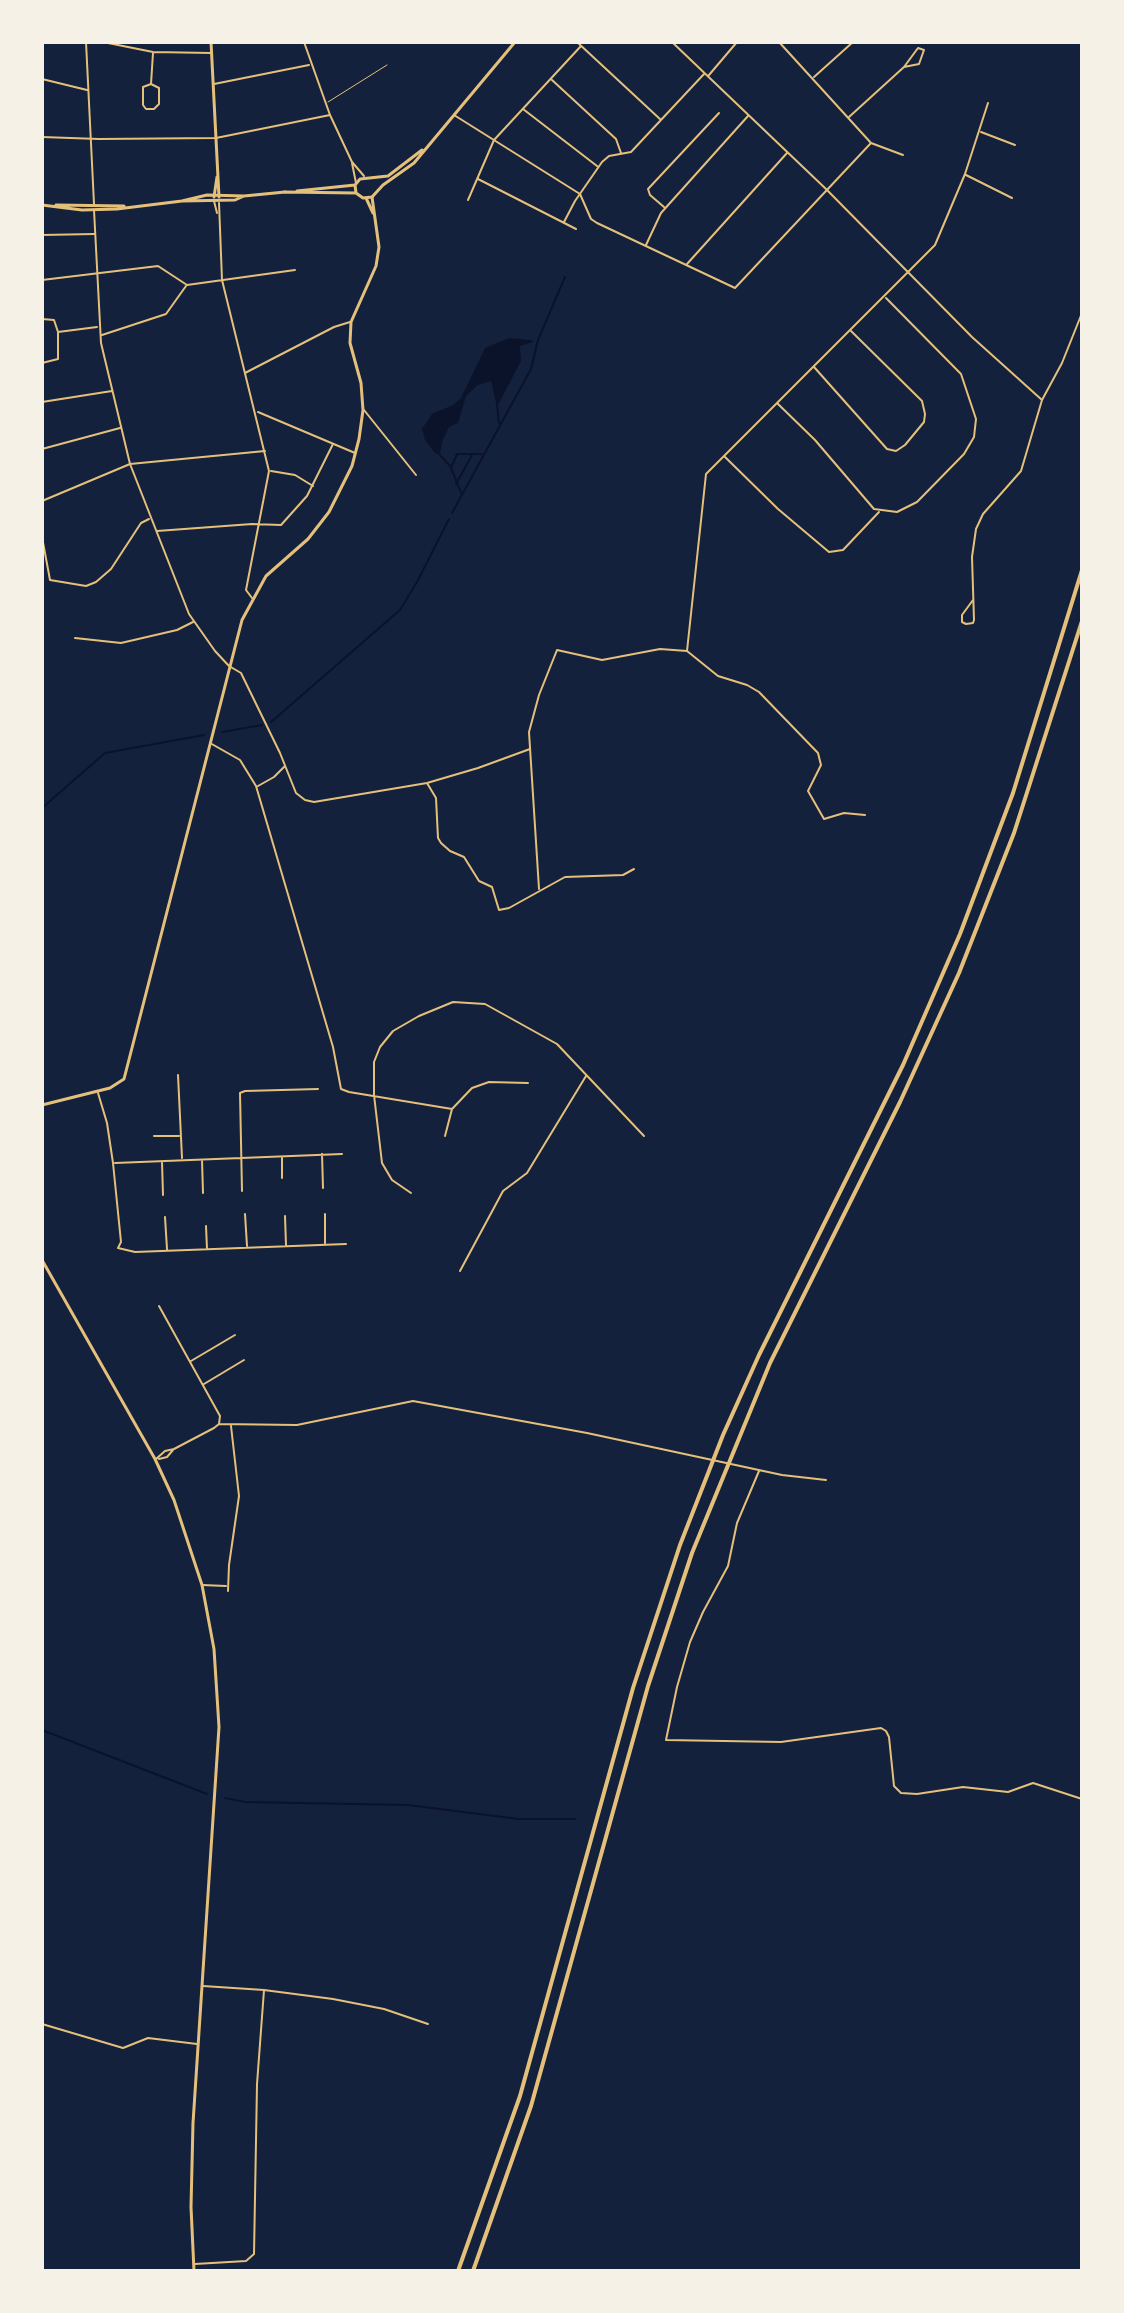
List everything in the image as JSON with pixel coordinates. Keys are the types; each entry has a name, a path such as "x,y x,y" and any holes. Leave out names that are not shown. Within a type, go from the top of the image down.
{"highway":[{"path":"458,2271 520,2096 625,1715 680,1545 723,1435 759,1355 903,1065 960,934 1021,769 1082,570"},
{"path":"473,2271 531,2106 648,1686 692,1553 770,1363 910,1081 959,973 1014,833 1082,621"}],"main road":[{"path":"211,42 216,201"},
{"path":"371,179 388,176 412,160 515,42"},
{"path":"42,1105 117,1086 126,1074 242,620 252,598 276,565 318,528 338,496 356,454 363,410 361,383 350,343 351,322 379,254 372,197 414,163 430,142"},
{"path":"42,205 94,207 216,201 355,184 365,177 375,182 376,191"},
{"path":"355,184 356,193"},
{"path":"284,192 356,193 366,198 372,197"},
{"path":"182,201 217,195 244,196"},
{"path":"366,198 375,218"},
{"path":"42,1260 155,1459 182,1523 202,1585 214,1649 219,1727 192,2163 194,2271"}],"street":[{"path":"86,42 99,327 130,464 194,622 229,666 241,673 296,793 309,801 331,800 427,783 530,749"},
{"path":"103,42 153,52 212,53"},
{"path":"304,42 330,115 352,162 365,177"},
{"path":"577,42 661,120"},
{"path":"672,42 826,189 972,337 1042,400"},
{"path":"564,222 598,167 609,156 631,152 737,42"},
{"path":"779,42 871,143 903,155"},
{"path":"813,78 853,42"},
{"path":"468,200 494,140 581,46"},
{"path":"849,117 904,67 918,48 924,50 919,64 904,67"},
{"path":"151,84 153,52"},
{"path":"213,84 310,65"},
{"path":"42,79 88,91"},
{"path":"551,79 616,139 621,154"},
{"path":"151,84 159,88 159,104 154,109 146,109 143,105 143,87 151,84"},
{"path":"687,651 704,478 710,467 909,272 939,237 965,174 988,103"},
{"path":"523,109 598,167"},
{"path":"665,208 650,195 648,189 719,113"},
{"path":"42,137 216,138 330,115"},
{"path":"454,115 580,194 591,219 735,288 871,143"},
{"path":"645,246 665,208 750,115"},
{"path":"980,132 1015,145"},
{"path":"686,265 788,152"},
{"path":"352,162 355,184"},
{"path":"1082,172 1082,183"},
{"path":"965,174 1012,198"},
{"path":"477,179 576,229"},
{"path":"216,201 222,280 269,471 246,590 252,598"},
{"path":"42,235 95,234"},
{"path":"42,280 158,266 187,285 295,270"},
{"path":"100,336 166,314 187,285"},
{"path":"776,403 815,440 871,507 879,511 897,512 917,502 964,454 976,427 974,409 961,374 884,297"},
{"path":"973,600 962,615 962,622 966,624 974,620 973,544 976,529 983,514 1021,471 1042,400 1059,369 1082,313"},
{"path":"42,319 54,320 58,332 58,359 42,363"},
{"path":"245,373 334,327 351,322"},
{"path":"58,332 99,327"},
{"path":"813,367 887,449 900,450 917,434 924,422 922,401 850,330"},
{"path":"42,402 113,391"},
{"path":"363,410 416,475"},
{"path":"255,411 356,454"},
{"path":"42,449 121,427"},
{"path":"155,531 284,523 313,486 333,444"},
{"path":"42,501 130,464 265,451"},
{"path":"723,455 778,509 829,552 843,550 876,518 879,511"},
{"path":"269,471 299,476 313,486"},
{"path":"42,537 50,580 86,586 111,569 141,523 150,519"},
{"path":"75,638 121,643 177,630 194,622"},
{"path":"539,889 530,725 557,650 595,660 660,649 687,651 718,676 759,692 818,753 821,765 808,791 824,819 844,813 865,815"},
{"path":"209,742 240,760 256,786 333,1047 340,1086 349,1092 452,1109"},
{"path":"256,786 274,777 285,766"},
{"path":"427,783 436,798 438,838 450,851 464,857 479,881 492,887 497,908 505,910 565,877 623,875 634,869"},
{"path":"411,1193 392,1180 382,1163 374,1095 374,1062 386,1038 443,1004 461,1001 485,1004 557,1044 644,1136"},
{"path":"178,1075 182,1159"},
{"path":"460,1271 503,1191 527,1173 586,1075"},
{"path":"445,1136 452,1109 465,1093 489,1082 528,1083"},
{"path":"242,1191 239,1097 242,1091 318,1089"},
{"path":"98,1092 113,1163 121,1242 118,1248 128,1252 346,1244"},
{"path":"154,1136 180,1136"},
{"path":"322,1154 323,1188"},
{"path":"113,1163 342,1154"},
{"path":"281,1156 282,1178"},
{"path":"202,1159 203,1193"},
{"path":"161,1160 163,1195"},
{"path":"245,1214 247,1247"},
{"path":"325,1214 325,1244"},
{"path":"285,1216 286,1246"},
{"path":"165,1217 167,1250"},
{"path":"206,1226 207,1249"},
{"path":"159,1306 219,1411 219,1424"},
{"path":"190,1361 235,1335"},
{"path":"203,1384 244,1360"},
{"path":"155,1459 167,1457 174,1449 219,1424 297,1425 413,1401 587,1433 759,1471 826,1480"},
{"path":"202,1585 228,1589 239,1496 230,1425"},
{"path":"759,1471 737,1523 728,1566 690,1642 666,1740 781,1742 877,1727 888,1734 894,1786 901,1793 917,1794 963,1787 1008,1792 1033,1783 1082,1799"},
{"path":"202,1986 264,1990 360,2004 428,2024"},
{"path":"194,2264 246,2261 254,2254 257,2084 264,1990"},
{"path":"42,2024 122,2048 151,2037 198,2044"}],"lane":[{"path":"325,103 387,65"}],"water":[{"path":"509,338 533,342 520,346 521,361 497,407 491,381 478,385 466,396 458,423 449,427 440,455 435,453 425,440 422,429 432,414 461,398 485,348"}],"waterway":[{"path":"452,513 531,369 538,340 565,277"},
{"path":"497,405 499,423"},
{"path":"462,495 451,468 457,454 482,454"},
{"path":"440,455 450,466"},
{"path":"456,484 472,455"},
{"path":"271,722 400,610 449,519"},
{"path":"222,732 262,725"},
{"path":"42,808 105,753 204,735"},
{"path":"42,1730 207,1794"},
{"path":"225,1798 245,1802 408,1805 519,1819 575,1819"}]}
